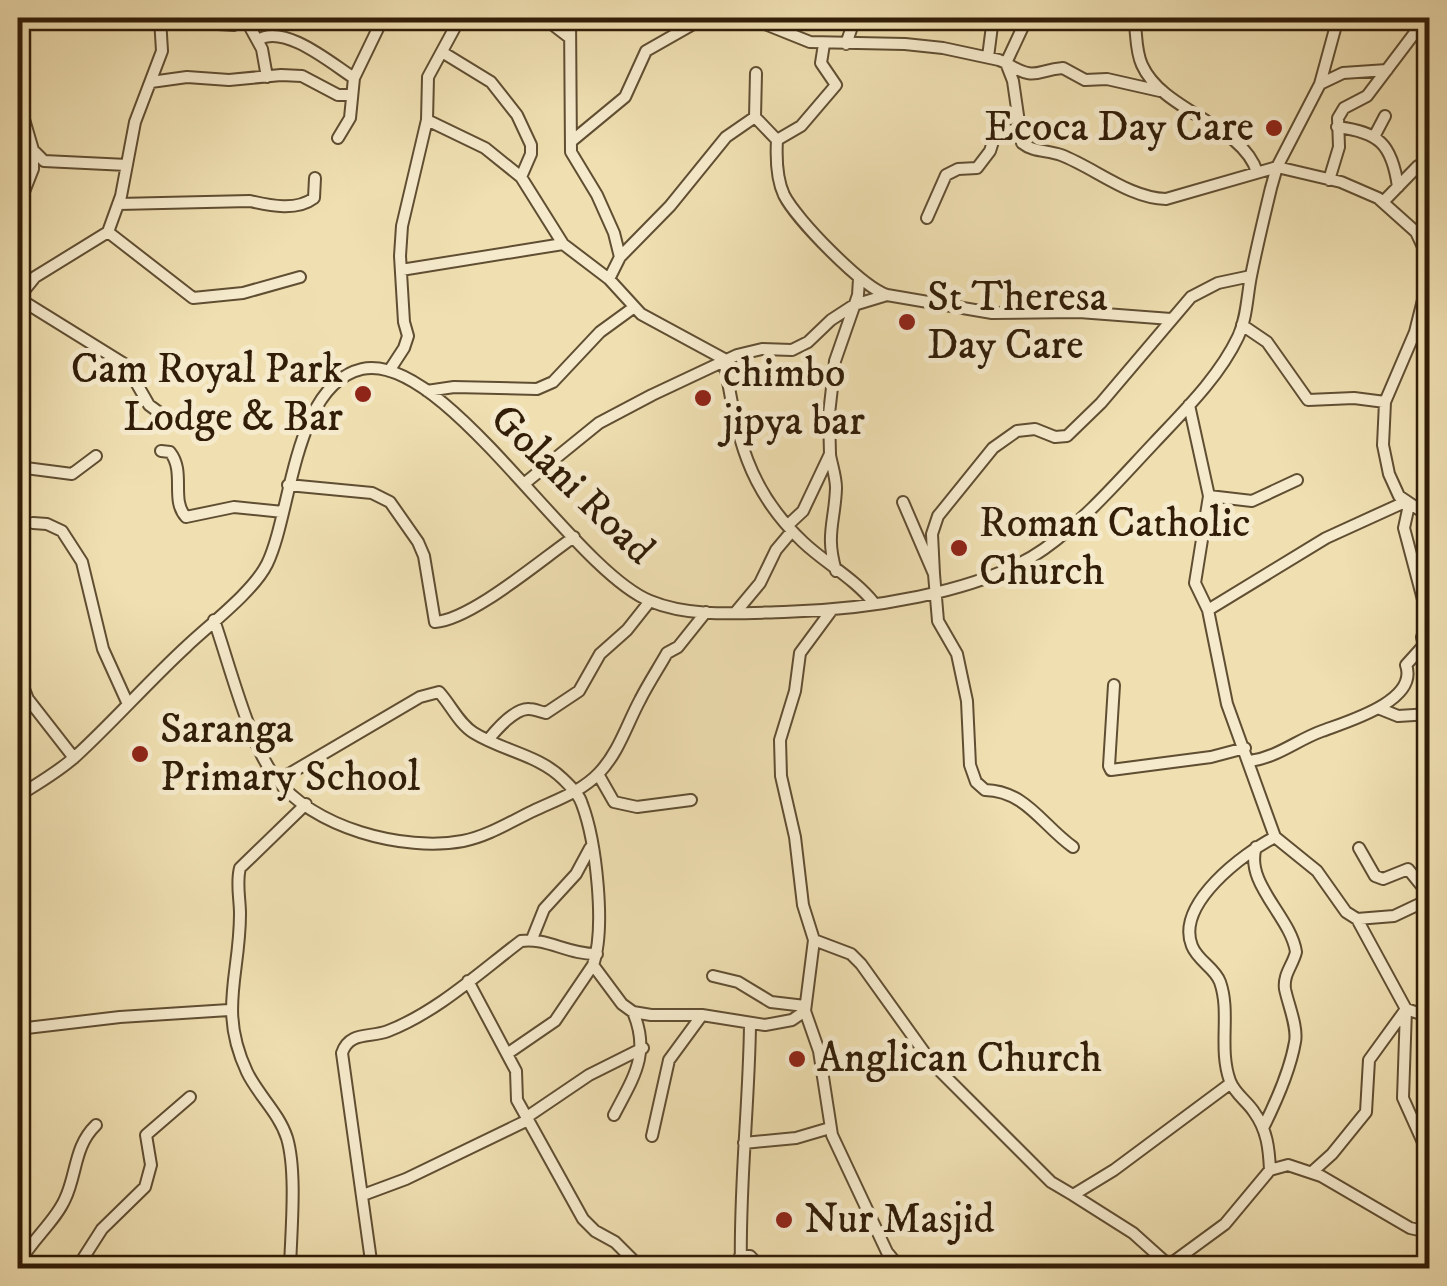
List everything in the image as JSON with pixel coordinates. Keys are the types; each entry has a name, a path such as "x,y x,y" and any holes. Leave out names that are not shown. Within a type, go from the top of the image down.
{"street":[{"path":"160,18 162,51 135,122 118,204 108,232 22,284 18,298 126,365 149,405 164,416"},
{"path":"245,18 258,40 266,77"},
{"path":"218,24 242,24 245,18"},
{"path":"338,138 350,118 354,78 384,18"},
{"path":"18,796 74,758 264,570 278,540 288,485 310,419 331,388 348,374 365,368 389,371 404,348 408,336 401,270 402,226 427,120 428,77 460,18"},
{"path":"544,18 570,38"},
{"path":"573,140 626,98 646,51 704,18"},
{"path":"846,44 854,18"},
{"path":"988,57 993,18"},
{"path":"1027,18 1006,63 1019,139 1028,148 1057,153 1147,199 1166,199 1277,167 1330,180 1382,202 1420,237 1429,277 1416,332 1385,402 1385,458 1394,487 1407,504 1430,518"},
{"path":"1134,18 1140,61 1160,90 1242,148 1257,172"},
{"name":"Golani Road","path":"389,371 427,391 524,483 611,576 650,601 735,614 831,611 936,592 1004,571 1042,550 1096,506 1189,405 1224,360 1242,325 1277,167 1320,84 1338,18"},
{"path":"1330,180 1344,108 1367,96 1422,18"},
{"path":"573,19 572,152 609,220 620,257"},
{"path":"758,19 784,34 824,44 905,44 988,57 1039,75 1064,68 1085,80 1118,81 1160,90"},
{"path":"258,40 266,35 308,46 354,78"},
{"path":"777,140 800,126 836,85 821,63 824,44"},
{"path":"442,52 491,82 517,115 530,145 528,162 520,177"},
{"path":"1320,84 1342,73 1387,70"},
{"path":"609,280 620,257 670,206 726,137 755,117 756,73"},
{"path":"152,82 188,77 229,80 302,76 338,95 351,95"},
{"path":"18,99 35,158 18,207"},
{"path":"1375,135 1385,116"},
{"path":"755,117 777,140 778,173 793,209 859,279 886,294 992,313 1080,312 1171,319"},
{"path":"427,120 484,148 520,177 563,244 609,280 633,308 724,359"},
{"path":"1338,127 1375,135 1391,157 1398,187"},
{"path":"927,218 946,175 958,169 977,168 986,159 996,132 1018,130"},
{"path":"18,166 35,158 67,164 126,165"},
{"path":"1382,202 1430,159"},
{"path":"118,204 250,202 304,206 317,192 315,178"},
{"path":"108,232 193,298 243,293 300,277"},
{"path":"401,270 563,244"},
{"path":"1073,846 1016,796 1004,790 985,790 976,782 968,746 964,680 957,654 938,621 934,602 932,534 938,516 993,448 1017,432 1035,429 1056,437 1067,436 1101,403 1179,308 1201,290 1251,276"},
{"path":"836,571 830,550 836,492 829,414 835,361 859,279"},
{"path":"524,483 599,423 724,359 762,349 792,350 854,305 886,294"},
{"path":"427,391 454,387 537,389 553,382 600,332 633,308"},
{"path":"1242,325 1267,342 1308,400 1354,398 1385,402"},
{"path":"724,359 733,422 750,472 764,498 790,528 874,603"},
{"path":"1189,405 1208,496 1206,530 1195,583 1208,610 1227,704 1275,837 1317,871 1346,912 1357,919 1406,1010 1403,1098 1430,1158"},
{"path":"161,451 170,452 176,460 178,504 186,517 234,507 283,512"},
{"path":"735,614 760,583 776,550 803,512 830,454"},
{"path":"18,468 72,474 96,456"},
{"path":"1208,496 1252,501 1297,480"},
{"path":"288,485 372,493 390,502 424,556 435,622 456,618 478,605 574,537"},
{"path":"904,502 934,574"},
{"path":"1208,610 1326,538 1407,504"},
{"path":"1250,761 1281,752 1378,708 1406,684 1410,675 1406,665 1424,645 1422,637 1430,627 1404,528 1407,504"},
{"path":"32,522 62,531 82,562 104,649 127,702"},
{"path":"488,740 520,711 528,708 546,713 579,691 600,654 627,630 650,601"},
{"path":"831,611 803,645 795,691 780,740 803,905 814,940 805,1008 819,1051 830,1128 887,1252 900,1268"},
{"path":"214,620 245,710 277,781 306,804 378,838 436,844 466,840 500,828 576,792 598,774 626,732 638,702 667,654 706,612"},
{"path":"18,674 28,699 74,758"},
{"path":"1114,685 1109,766 1112,770 1212,757 1245,748"},
{"path":"277,781 433,692 446,700 469,731 548,766 576,792 582,804 598,894 595,960 555,1021 507,1054"},
{"path":"1378,708 1398,716 1430,714"},
{"path":"598,774 614,802 625,806 692,800"},
{"path":"290,1268 288,1142 282,1124 247,1072 229,1010 238,944 240,868 306,804"},
{"path":"1270,1170 1269,1144 1263,1128 1231,1083 1222,1039 1222,989 1218,976 1192,947 1189,934 1195,912 1223,872 1256,846 1275,837"},
{"path":"1256,846 1254,868 1290,931 1296,952 1286,973 1285,986 1295,1044 1276,1105 1263,1128"},
{"path":"532,939 544,909 576,874 590,847"},
{"path":"1357,919 1394,916 1430,898 1408,869 1380,879 1359,848"},
{"path":"372,1268 342,1054 355,1037 388,1031 418,1016 521,941 532,939 595,960 622,1004 633,1012 702,1014 750,1025 780,1023 805,1008"},
{"path":"814,940 855,958 940,1072 1037,1169 1132,1233 1169,1267 1225,1224 1270,1170 1288,1164 1312,1172 1404,1226 1424,1230 1430,1219"},
{"path":"713,976 738,982 770,1002 805,1008"},
{"path":"468,981 516,1071 517,1100 583,1219 641,1268"},
{"path":"18,1029 120,1016 229,1010"},
{"path":"1406,1010 1430,1018"},
{"path":"1312,1172 1366,1112 1368,1060 1406,1010"},
{"path":"614,1115 634,1079 642,1048 641,1031 633,1012"},
{"path":"652,1136 669,1060 702,1014"},
{"path":"741,1262 750,1025"},
{"path":"363,1195 406,1179 528,1119 600,1068 642,1048"},
{"path":"1072,1195 1114,1170 1231,1083"},
{"path":"77,1268 102,1228 146,1187 151,1165 148,1132 190,1097"},
{"path":"18,1265 29,1244 64,1202 80,1146 96,1125"},
{"path":"744,1143 796,1138 830,1128"},
{"path":"741,1262 750,1256 761,1268"}],"place":[{"name":"Ecoca Day Care","path":"1274,128"},
{"name":"St Theresa Day Care","path":"907,322"},
{"name":"Cam Royal Park Lodge & Bar","path":"363,394"},
{"name":"chimbo jipya bar","path":"703,398"},
{"name":"Roman Catholic Church","path":"959,548"},
{"name":"Saranga Primary School","path":"140,754"},
{"name":"Anglican Church","path":"797,1059"},
{"name":"Nur Masjid","path":"784,1220"}]}
